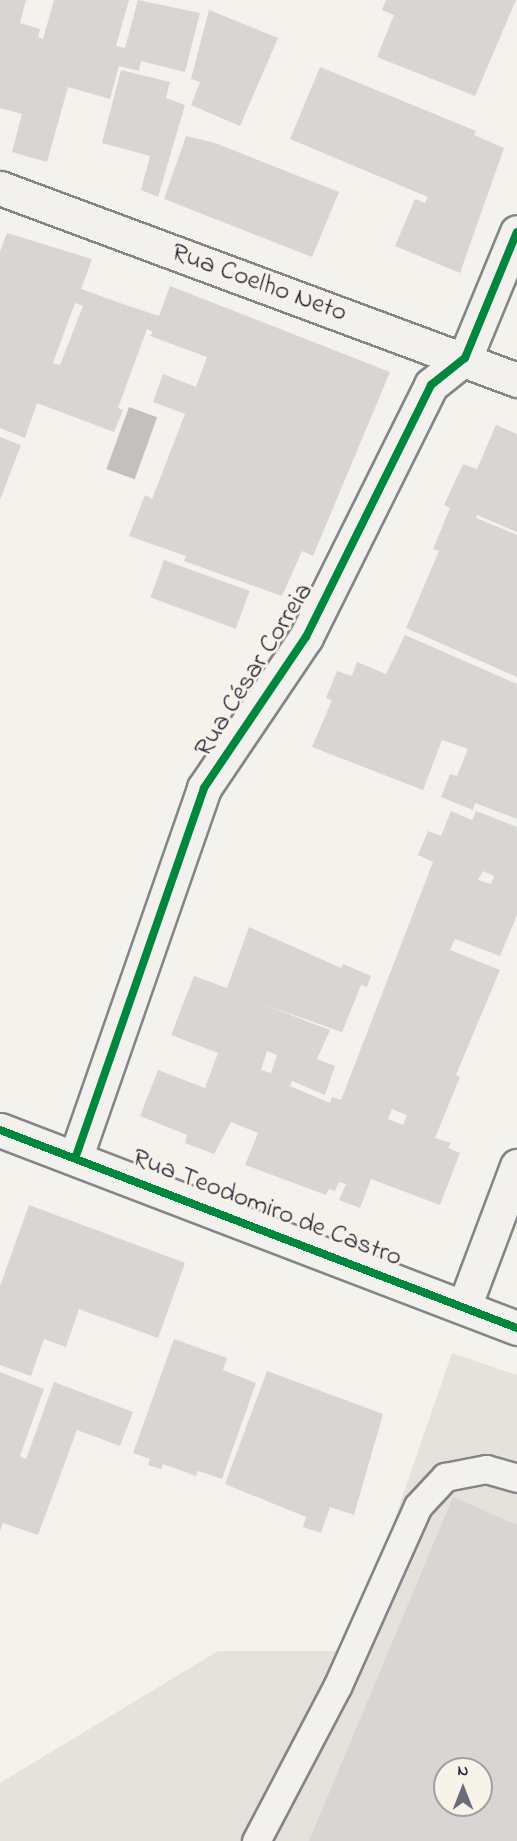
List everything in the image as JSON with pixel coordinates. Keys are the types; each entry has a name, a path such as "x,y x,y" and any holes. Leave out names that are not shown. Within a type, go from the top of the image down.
{"street":[{"name":"Rua Coelho Neto","path":"0,188 465,358 517,380"},
{"name":"Rua César Correia","path":"76,1156 204,788 306,637 431,385 465,358 517,232"},
{"name":"Rua Teodomiro de Castro","path":"0,1130 76,1156 517,1328"},
{"path":"464,1307 517,1166"}],"lane":[{"path":"256,1841 337,1687 418,1506 445,1477 486,1469 517,1478"}],"shaded area":[{"path":"129,407 157,417 135,479 106,469"},
{"path":"452,1353 517,1375 517,1841 0,1841 0,1783 218,1651 349,1651"}],"building":[{"path":"0,0 26,0 20,23 40,29 38,37 43,39 54,0 129,0 116,46 125,48 138,0 200,13 185,72 141,61 139,71 119,66 110,99 68,87 47,162 12,152 22,114 0,108"},
{"path":"386,0 516,0 475,96 377,57 394,15 382,10"},
{"path":"209,10 278,38 240,126 191,105 200,82 191,79"},
{"path":"320,67 476,131 474,135 504,148 460,273 395,246 415,199 425,203 428,197 290,139"},
{"path":"121,70 170,82 166,98 185,105 158,197 141,190 150,156 102,143"},
{"path":"186,136 215,143 339,192 312,257 164,199"},
{"path":"7,233 92,259 81,289 159,316 170,286 390,372 313,556 302,551 282,596 184,561 186,556 129,536 145,495 152,499 185,414 153,402 163,374 196,387 207,357 150,336 153,332 147,329 118,408 123,410 114,432 37,403 25,438 0,428 0,252","holes":["75,303 83,306 60,365 53,363"]},
{"path":"496,425 517,434 517,532 477,515 476,518 517,535 517,677 406,628 439,551 433,549 450,508 444,505 463,464 477,469"},
{"path":"0,437 21,445 0,500"},
{"path":"164,560 250,591 236,629 150,598"},
{"path":"405,635 517,684 517,819 475,803 473,810 441,797 450,774 457,776 468,749 442,740 423,790 312,747 332,700 326,698 337,671 352,676 357,662 386,674"},
{"path":"451,811 472,820 476,811 517,827 517,915 500,956 455,939 450,950 500,970 456,1075 460,1077 435,1138 451,1143 448,1148 460,1153 440,1205 371,1179 360,1208 339,1200 346,1184 339,1182 335,1191 329,1189 326,1195 245,1165 258,1133 231,1122 214,1154 185,1143 187,1135 140,1116 158,1070 205,1088 218,1053 171,1035 194,976 227,988 249,927 341,968 343,964 371,976 367,987 361,985 342,1032 262,1004 330,1030 317,1059 335,1066 325,1095 292,1081 290,1086 330,1103 332,1097 341,1100 433,862 418,855 428,831 441,836","holes":["483,871 494,876 491,884 478,880","267,1051 277,1055 271,1073 261,1070","392,1109 407,1115 403,1125 388,1119"]},
{"path":"29,1205 185,1263 158,1338 79,1309 66,1347 44,1339 31,1376 0,1365 0,1286"},
{"path":"174,1339 227,1358 223,1370 256,1383 222,1479 198,1471 196,1476 163,1464 161,1469 148,1465 150,1459 133,1453"},
{"path":"267,1371 383,1414 354,1515 330,1507 321,1533 303,1527 306,1517 225,1484"},
{"path":"0,1372 44,1389 20,1456 26,1459 54,1382 133,1412 120,1446 77,1430 38,1535 3,1523 0,1531"},
{"path":"453,1497 517,1525 517,1841 309,1841"}],"cycle path":[{"path":"76,1156 204,788 306,637 431,385 465,358 517,232"},
{"path":"0,1130 517,1328"}]}
